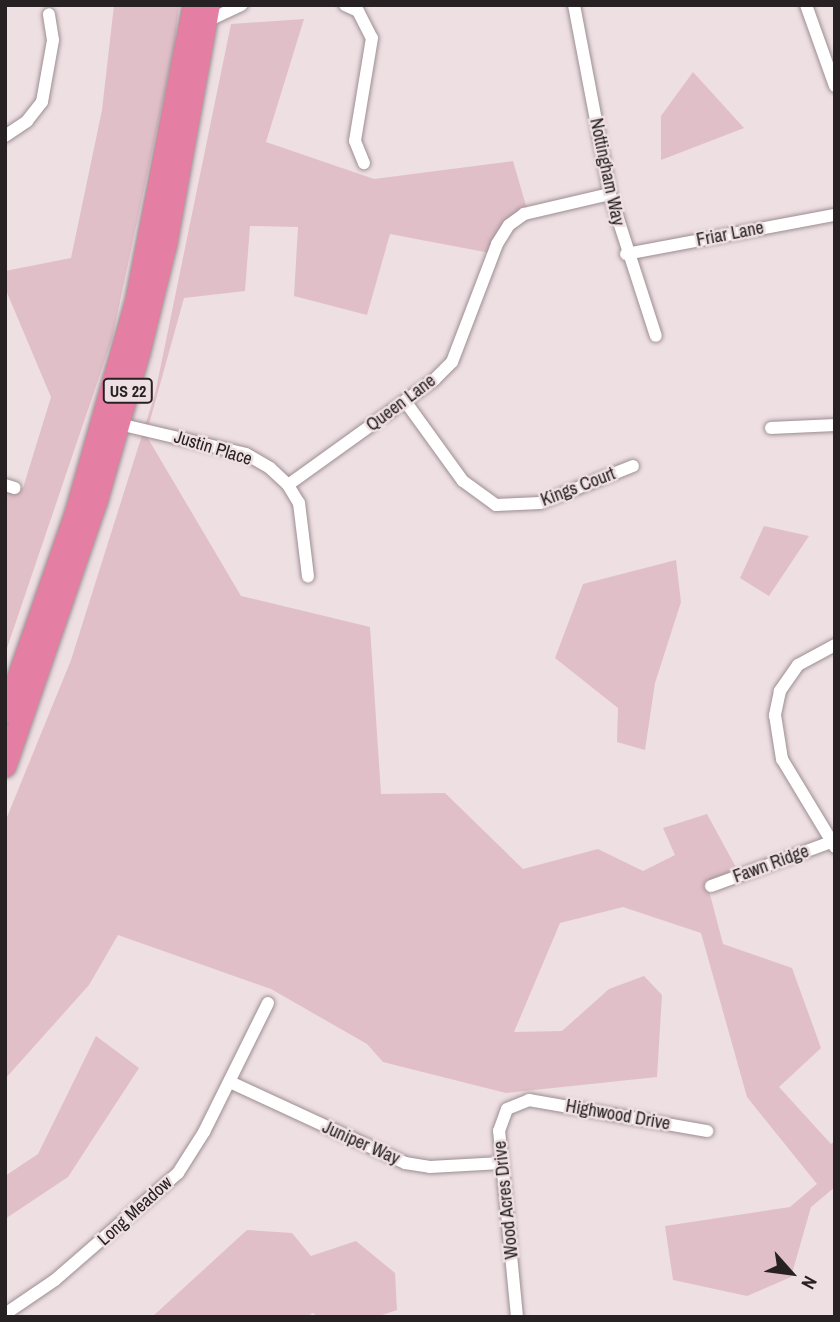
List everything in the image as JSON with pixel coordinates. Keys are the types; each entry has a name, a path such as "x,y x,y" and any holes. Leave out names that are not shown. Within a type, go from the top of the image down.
{"highway":[{"name":"US 22","path":"5,766 119,424 166,243 203,11"},
{"name":"US 22","path":"5,713 75,513 135,303 203,11"}],"street":[{"path":"203,11 241,5"},
{"path":"345,5 358,12 372,38 355,141 364,163"},
{"name":"Nottingham Way","path":"574,5 610,194 626,254 656,336"},
{"path":"806,5 835,86"},
{"path":"5,136 27,121 42,102 54,40 49,14"},
{"name":"Queen Lane","path":"288,485 405,401 452,362 497,244 516,220 524,214 610,194"},
{"name":"Friar Lane","path":"626,254 835,215"},
{"name":"Kings Court","path":"405,401 463,481 496,505 540,503 633,466"},
{"name":"Justin Place","path":"119,424 246,454 288,485"},
{"path":"771,428 835,425"},
{"path":"288,485 305,527 308,576"},
{"path":"833,845 782,759 775,715 780,691 798,665 835,645"},
{"name":"Fawn Ridge","path":"711,886 833,845"},
{"name":"Long Meadow","path":"5,1314 55,1280 163,1189 190,1157 268,1003"},
{"name":"Juniper Way","path":"230,1082 404,1163 430,1167 501,1163"},
{"name":"Wood Acres Drive","path":"517,1317 501,1163 500,1120 514,1103 529,1100"},
{"name":"Highwood Drive","path":"529,1100 707,1131"}],"shaded area":[{"path":"114,5 179,5 174,49 112,339 5,654 5,491 8,484 23,488 51,397 5,288 5,271 71,258 102,110"},
{"path":"304,19 266,142 374,179 513,161 529,216 506,229 490,253 390,234 367,315 294,296 298,227 250,226 245,291 184,298 146,435 241,596 370,627 381,794 445,793 523,869 598,849 643,871 675,855 663,828 707,814 739,873 707,883 723,944 792,968 821,1048 779,1087 831,1144 835,1141 835,1187 811,1207 791,1277 747,1296 673,1280 665,1226 790,1207 817,1184 747,1097 701,933 623,907 560,923 514,1032 562,1031 609,989 644,976 662,995 657,1077 506,1093 383,1062 367,1044 271,989 118,935 89,985 5,1079 5,822 71,660 155,394 231,24"},
{"path":"693,72 744,128 661,160 661,116"},
{"path":"764,526 809,536 769,596 740,578"},
{"path":"676,560 681,602 655,683 645,750 617,742 618,708 555,658 583,584"},
{"path":"96,1036 139,1068 68,1177 5,1219 5,1176 38,1154"},
{"path":"247,1230 292,1233 311,1256 356,1241 395,1273 397,1310 376,1317 318,1317 313,1313 306,1317 152,1317"}]}
